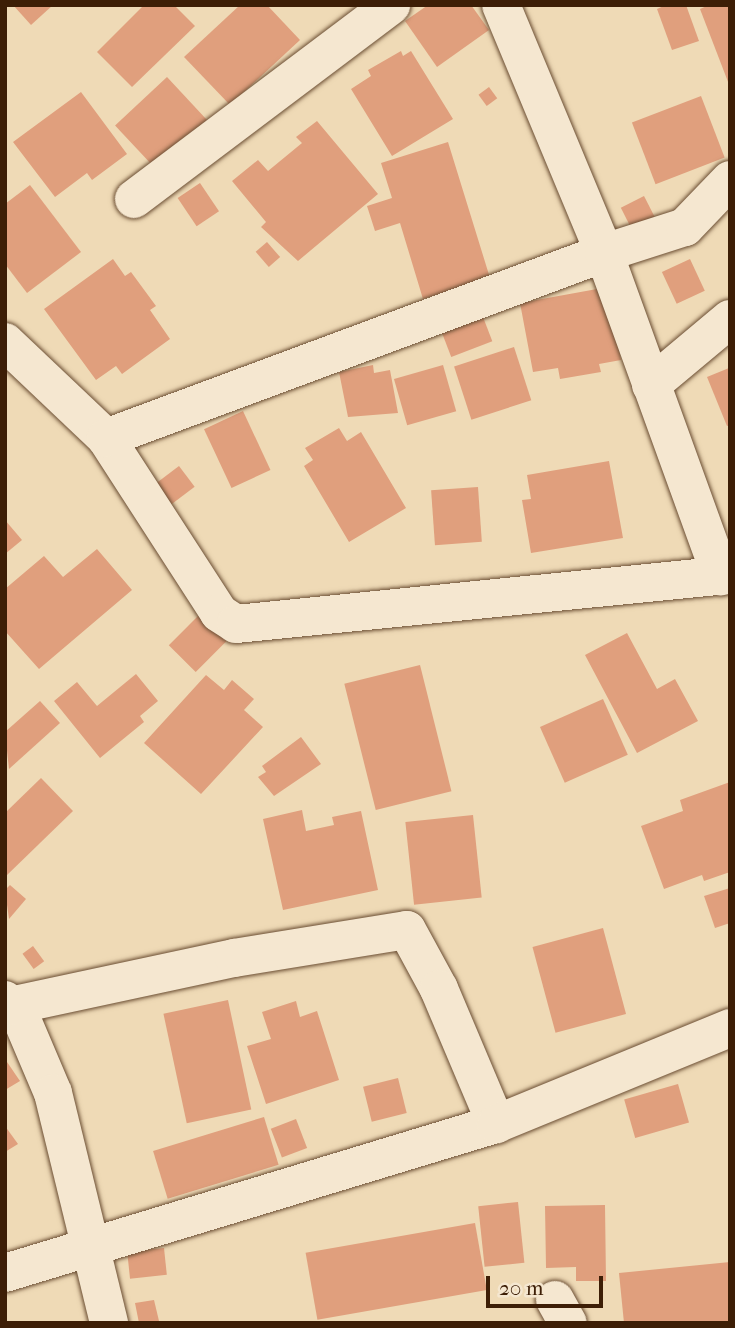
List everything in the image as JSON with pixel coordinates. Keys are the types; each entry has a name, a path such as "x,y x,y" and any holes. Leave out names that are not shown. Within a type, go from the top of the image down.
{"street":[{"path":"134,200 391,5"},
{"path":"5,342 106,438 219,613 236,624 725,576 651,385 604,253 501,5"},
{"path":"106,438 604,253 685,228 730,180"},
{"path":"651,385 730,319"},
{"path":"109,1323 53,1093 22,1020 8,1003 234,958 407,930 439,989 496,1124"},
{"path":"5,1273 93,1249 496,1124 730,1028"}],"building":[{"path":"13,5 53,5 31,25"},
{"path":"144,5 174,5 195,26 132,87 97,52"},
{"path":"240,5 267,5 300,40 230,105 184,57"},
{"path":"428,5 471,5 489,30 437,67 405,21"},
{"path":"666,5 686,5 699,41 672,50 657,9"},
{"path":"709,5 730,5 730,87 700,9"},
{"path":"401,51 403,56 411,51 453,119 392,156 351,89 371,76 368,70"},
{"path":"167,77 207,120 155,169 115,125"},
{"path":"489,87 497,98 487,106 478,95"},
{"path":"81,92 127,154 92,180 87,173 55,197 13,142"},
{"path":"701,96 725,158 656,184 632,123"},
{"path":"317,121 378,194 298,261 261,227 266,222 232,181 258,160 268,171 302,143 296,137"},
{"path":"448,142 490,278 423,299 400,223 375,231 367,206 392,198 381,163"},
{"path":"200,183 219,211 197,226 178,198"},
{"path":"30,185 81,252 27,293 5,264 5,204"},
{"path":"644,196 657,222 634,234 621,208"},
{"path":"267,242 280,257 269,267 256,252"},
{"path":"113,259 125,276 131,272 156,306 150,310 170,339 122,374 116,366 96,380 44,309"},
{"path":"690,259 705,291 677,304 662,272"},
{"path":"608,287 621,360 599,364 601,372 560,379 558,368 533,372 520,303"},
{"path":"483,317 492,341 451,357 442,333"},
{"path":"514,347 531,400 471,420 454,366"},
{"path":"373,365 374,373 390,370 398,413 348,417 339,372"},
{"path":"443,365 456,411 407,425 394,379"},
{"path":"729,368 730,425 727,426 707,377"},
{"path":"243,411 270,470 231,488 204,429"},
{"path":"339,428 347,441 361,432 406,508 349,542 304,466 313,460 305,448"},
{"path":"609,461 623,538 531,553 522,500 531,499 527,475"},
{"path":"179,466 195,487 171,504 156,483"},
{"path":"478,487 482,542 435,545 431,490"},
{"path":"5,520 22,540 5,554"},
{"path":"97,549 132,590 39,669 5,631 5,589 44,556 63,577"},
{"path":"207,607 234,634 196,672 169,645"},
{"path":"627,633 657,689 675,679 698,721 637,753 585,655"},
{"path":"420,665 451,791 376,810 344,684"},
{"path":"136,674 158,701 140,716 144,722 100,758 54,701 77,682 97,706"},
{"path":"206,675 224,690 232,680 254,699 244,710 263,727 201,794 144,743"},
{"path":"603,699 628,755 565,783 540,727"},
{"path":"40,701 60,723 9,769 5,732"},
{"path":"301,737 321,764 274,796 258,777 266,772 262,766"},
{"path":"41,778 73,811 5,877 5,813"},
{"path":"730,782 730,872 704,881 702,875 664,889 641,826 683,811 680,800"},
{"path":"302,810 306,831 334,825 332,817 361,811 378,890 283,910 263,819"},
{"path":"473,815 482,898 414,905 405,822"},
{"path":"10,885 26,899 9,919 5,890"},
{"path":"730,888 730,923 715,928 704,896"},
{"path":"603,928 626,1014 556,1033 532,947"},
{"path":"33,946 44,961 34,969 22,954"},
{"path":"228,1000 251,1110 187,1123 163,1014"},
{"path":"296,1001 300,1017 317,1011 339,1080 266,1104 247,1046 271,1039 262,1012"},
{"path":"7,1062 20,1081 5,1090 5,1064"},
{"path":"398,1078 407,1113 372,1122 363,1087"},
{"path":"678,1084 689,1122 635,1138 624,1099"},
{"path":"264,1117 279,1165 168,1199 153,1151"},
{"path":"296,1119 307,1148 282,1158 271,1129"},
{"path":"5,1126 18,1144 5,1152"},
{"path":"518,1202 524,1263 485,1267 478,1206"},
{"path":"605,1205 606,1281 576,1281 576,1267 546,1268 545,1206"},
{"path":"475,1223 487,1290 317,1320 306,1253"},
{"path":"164,1248 167,1275 130,1279 127,1252"},
{"path":"730,1262 730,1323 624,1323 619,1273"},
{"path":"154,1300 159,1321 139,1323 135,1303"}]}
